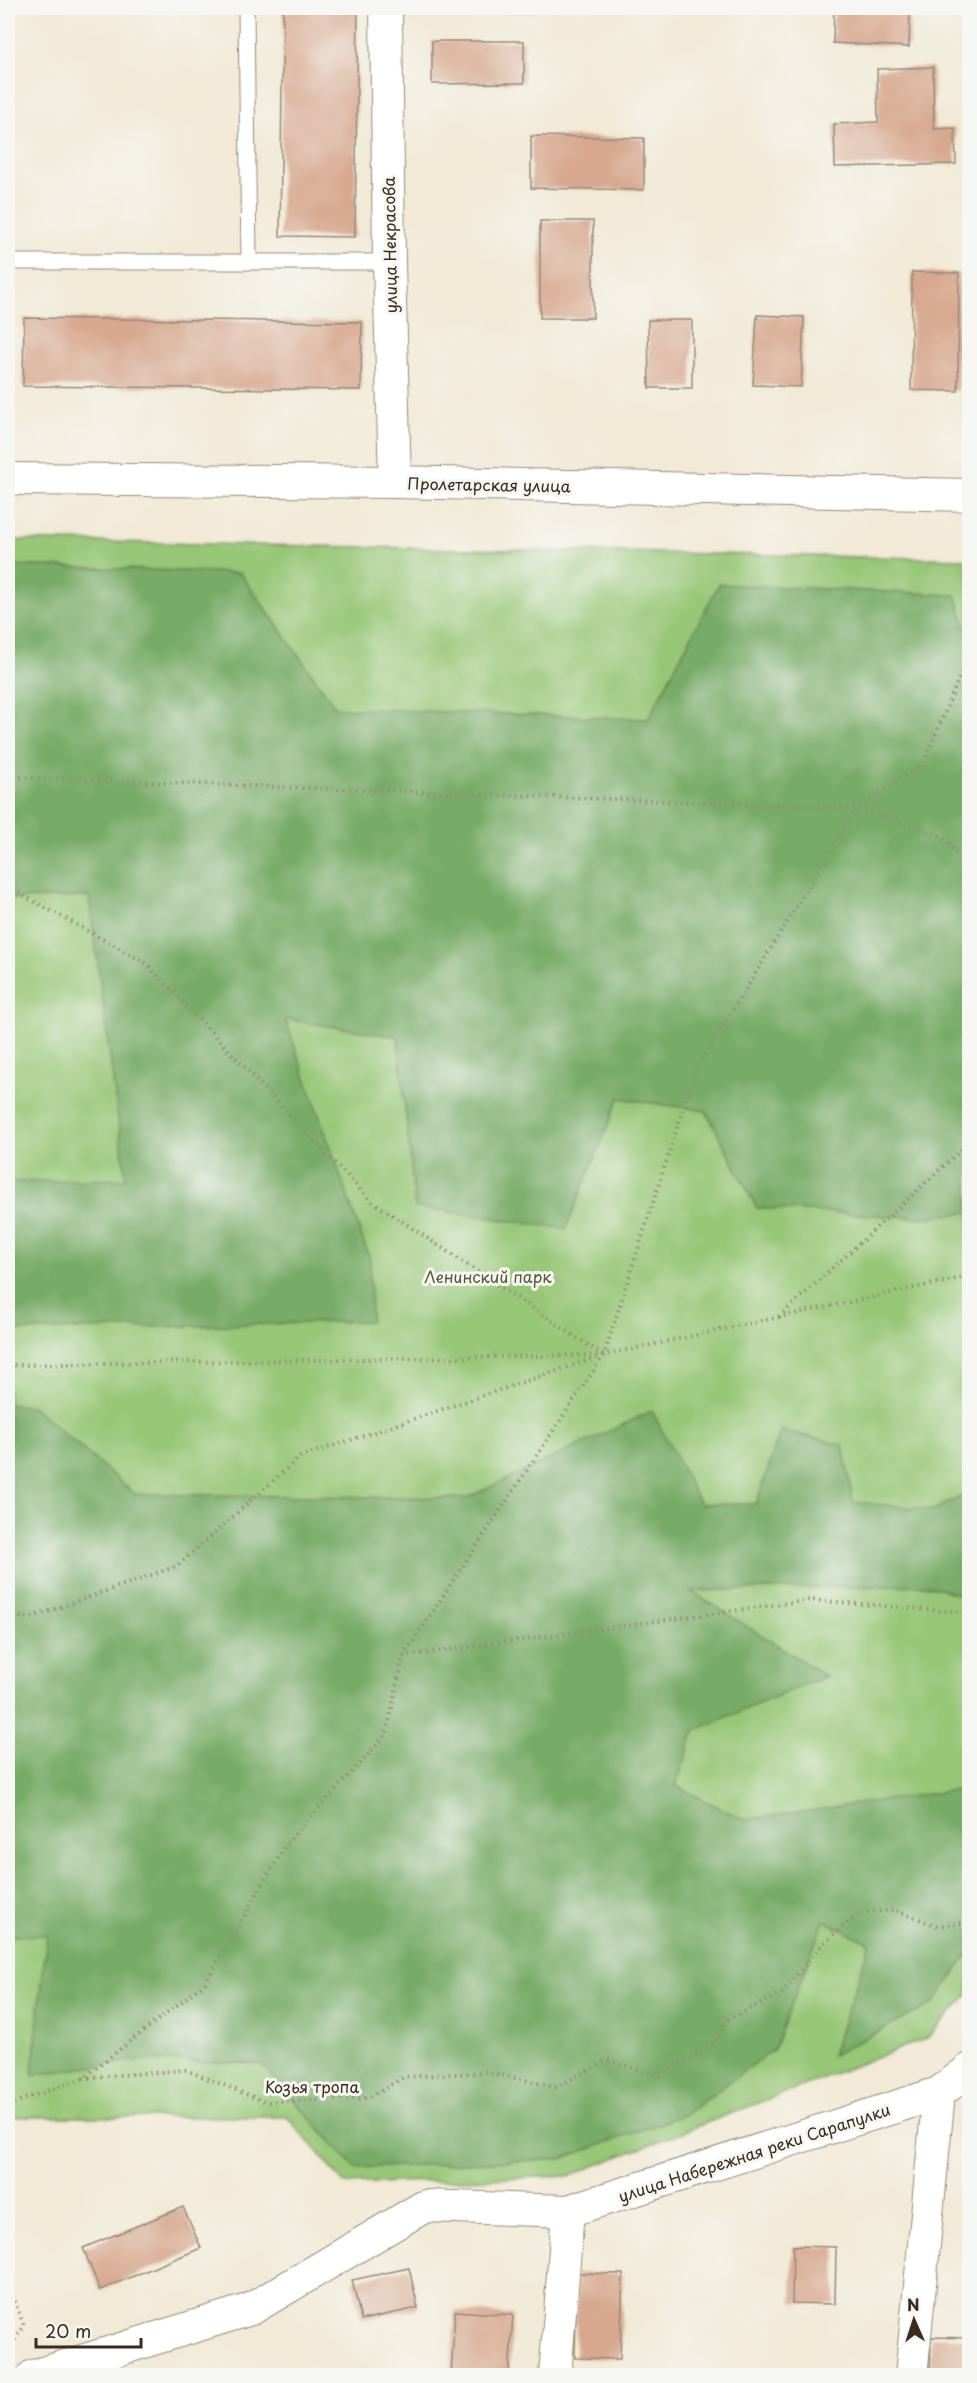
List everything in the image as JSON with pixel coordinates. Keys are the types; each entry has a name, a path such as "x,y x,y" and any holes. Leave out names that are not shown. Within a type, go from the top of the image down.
{"street":[{"name":"улица Некрасова","path":"386,8 389,262 396,482"},
{"name":"Пролетарская улица","path":"8,479 396,482 969,495"},
{"name":"улица Набережная реки Сарапулки","path":"33,2376 251,2309 425,2206 568,2211 939,2093 969,2069"},
{"path":"911,2376 939,2093"},
{"path":"555,2376 568,2211"}],"lane":[{"path":"246,8 249,261"},
{"path":"8,262 389,262"}],"path":[{"path":"8,2105 83,2078 204,1983 286,1844 386,1735 402,1656 604,1355 695,1072 857,808 923,764 969,652"},
{"path":"8,777 857,808 941,836 969,868"},
{"path":"8,887 146,963 369,1200 604,1355"},
{"path":"779,1317 969,1142"},
{"path":"8,1615 30,1618 177,1566 300,1457 604,1355 969,1276"},
{"path":"8,1365 604,1355"},
{"path":"402,1656 811,1600 969,1613"},
{"name":"Козья тропа","path":"83,2078 186,2070 266,2102 368,2098 404,2077 488,2072 556,2087 608,2060 660,2076 713,2043 727,2020 782,1994 823,1944 859,1913 894,1910 938,1926 969,1922"},
{"path":"8,2284 24,2326 8,2350"}],"green space":[{"name":"Ленинский парк","path":"8,540 969,559 969,1993 927,2038 568,2176 345,2184 287,2117 8,2117"},
{"path":"8,565 240,573 336,708 648,719 719,584 956,595 970,642 969,1212 922,1218 757,1208 706,1111 619,1098 566,1229 415,1207 398,1037 285,1019 370,1260 371,1321 8,1331 8,1182 126,1179 89,897 8,899"},
{"path":"8,1404 32,1406 135,1494 467,1498 652,1411 700,1504 756,1504 781,1430 843,1445 853,1502 933,1510 969,1493 969,1598 928,1585 691,1591 826,1676 695,1730 676,1786 744,1820 969,1788 969,1953 933,2004 832,2055 870,1943 824,1921 774,2049 686,2114 561,2159 355,2168 261,2064 142,2060 32,2075 47,1935 8,1936"}],"building":[{"path":"283,8 358,8 355,237 280,236"},
{"path":"434,8 537,8 537,12 434,14"},
{"path":"834,8 910,8 909,47 833,43"},
{"path":"432,41 524,41 524,83 432,84"},
{"path":"933,67 934,129 955,128 956,164 835,167 834,124 878,122 877,69"},
{"path":"531,136 644,138 644,190 531,188"},
{"path":"540,221 593,221 593,318 540,318"},
{"path":"912,272 959,273 958,391 911,390"},
{"path":"757,315 804,317 801,387 753,385"},
{"path":"24,318 362,322 361,390 23,386"},
{"path":"648,320 692,320 692,388 649,388"},
{"path":"183,2207 201,2248 100,2290 83,2248"},
{"path":"793,2246 836,2247 835,2304 792,2303"},
{"path":"409,2268 418,2308 361,2320 352,2280"},
{"path":"577,2273 623,2274 620,2359 575,2358"},
{"path":"455,2311 513,2315 509,2376 451,2376"},
{"path":"931,2337 970,2338 970,2376 930,2376"},
{"path":"572,2371 630,2373 630,2376 572,2376"}]}
